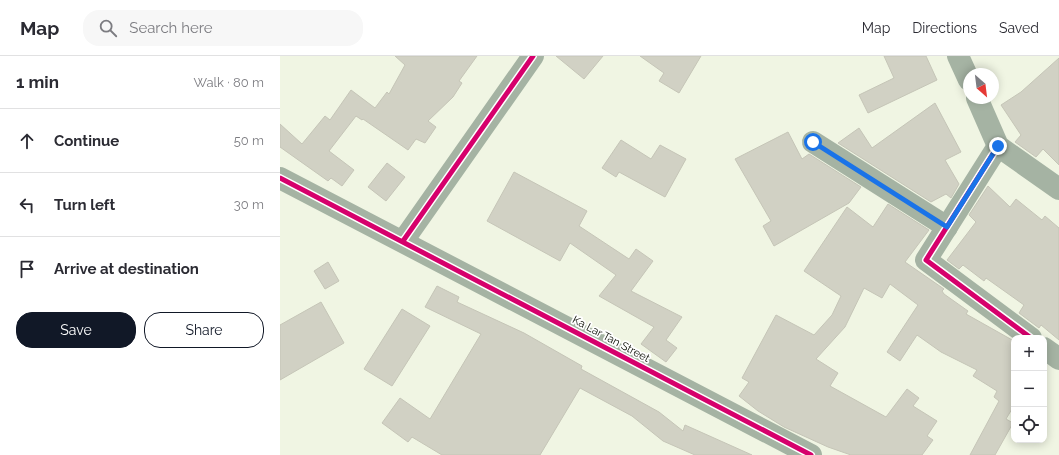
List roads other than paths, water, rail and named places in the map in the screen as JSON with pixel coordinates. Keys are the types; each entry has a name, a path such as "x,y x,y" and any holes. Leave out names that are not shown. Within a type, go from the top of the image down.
{"street":[{"path":"403,241 533,56"},
{"path":"958,56 964,68"},
{"path":"980,104 998,146 1059,189"},
{"path":"813,142 947,227"},
{"path":"998,146 926,260 1027,335"},
{"name":"Ka Lar Tan Street","path":"280,178 811,455"},
{"path":"1047,350 1059,359"}]}
